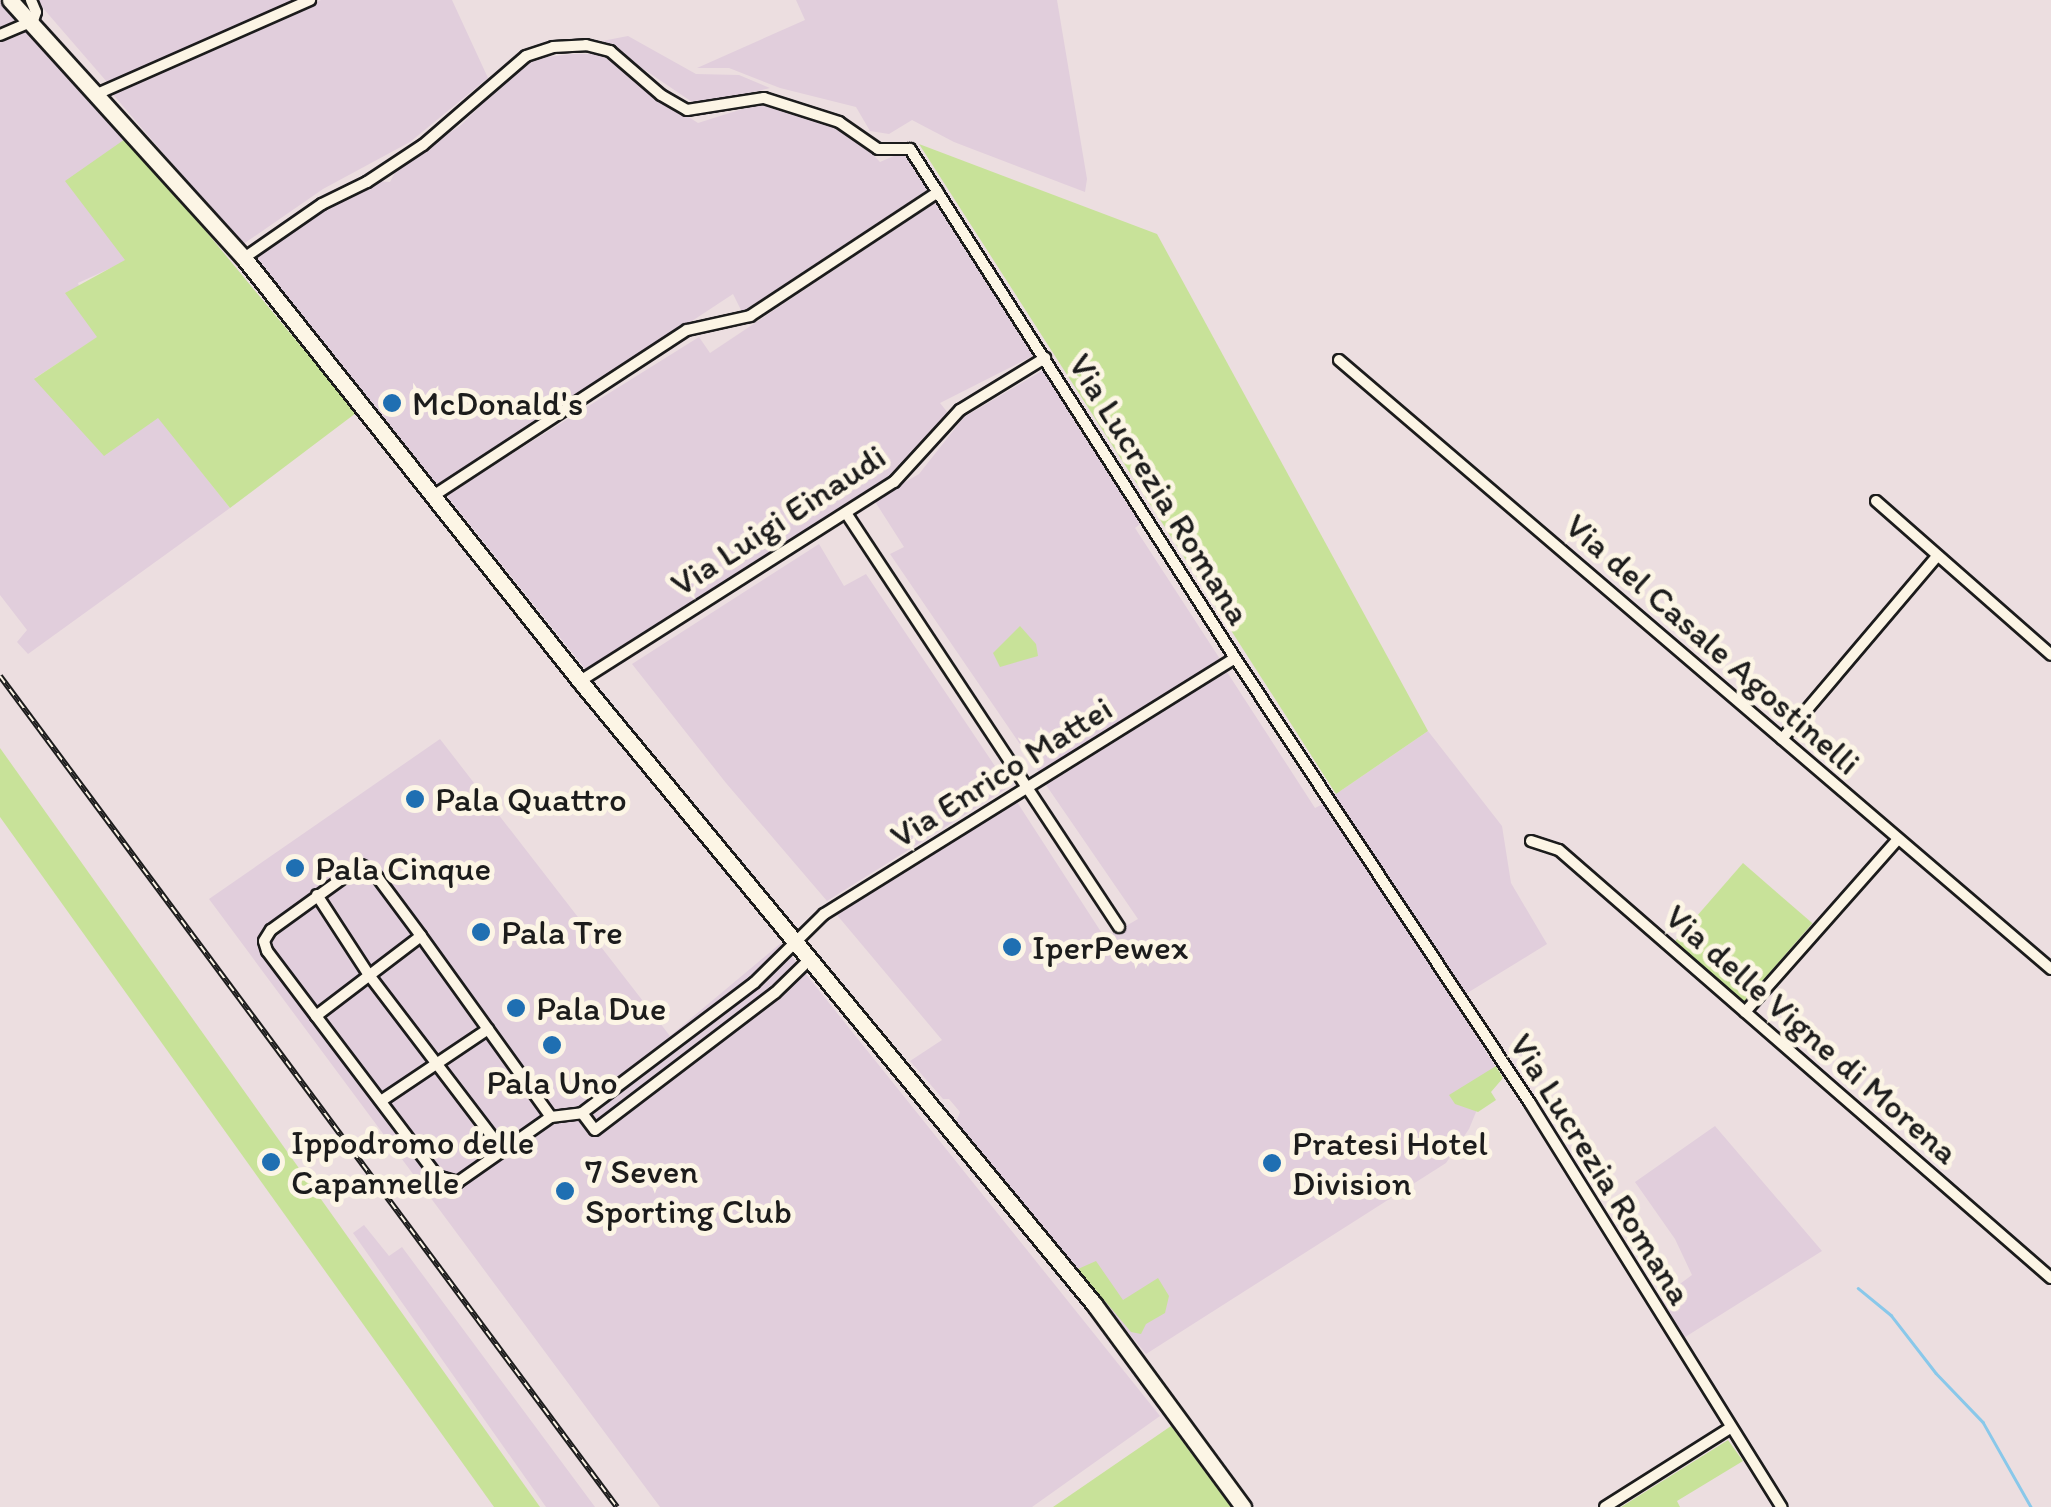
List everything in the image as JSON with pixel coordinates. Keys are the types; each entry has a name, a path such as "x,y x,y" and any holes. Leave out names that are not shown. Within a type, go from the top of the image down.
{"street":[{"path":"10,0 244,258 580,681 797,938 810,959 1094,1304 1243,1507"},
{"path":"0,35 30,23 36,12 31,0"},
{"path":"97,94 310,0"},
{"name":"Via Lucrezia Romana","path":"244,258 322,204 367,182 424,144 526,56 569,45 610,52 658,92 687,110 702,111 740,99 764,98 839,122 875,148 908,148 1234,658 1530,1103 1781,1507"},
{"path":"433,496 687,330 750,316 938,192"},
{"name":"Via Luigi Einaudi","path":"580,681 902,475 964,407 1045,358"},
{"name":"Via del Casale Agostinelli","path":"1339,360 2051,969"},
{"path":"1876,501 2051,655"},
{"path":"846,513 1119,927"},
{"path":"1782,740 1937,556"},
{"name":"Via Enrico Mattei","path":"582,1112 754,983 824,914 1234,658"},
{"path":"1745,1012 1898,839"},
{"name":"Via delle Vigne di Morena","path":"1531,841 1556,848 2051,1278"},
{"path":"551,1118 422,936 367,866 356,867 270,930 264,941 268,953 445,1181 461,1180 551,1118 582,1112 595,1130 775,993 810,959"},
{"path":"316,896 370,976 503,1152"},
{"path":"316,1016 422,936"},
{"path":"380,1101 488,1029"},
{"path":"1605,1507 1730,1428"}],"shaded area":[{"path":"0,0 128,137 126,261 78,283 98,337 35,378 158,417 230,508 28,654 17,642 27,630 0,595"},
{"path":"36,0 296,0 107,82"},
{"path":"321,0 452,0 488,78 410,142 323,189 242,245 110,91"},
{"path":"796,0 1057,0 1087,179 1085,192 954,142 912,120 889,134 870,131 856,107 780,88 729,68 697,68 805,20"},
{"path":"628,36 696,74 739,75 770,88 698,106 602,41"},
{"path":"609,54 639,85 698,123 758,104 847,128 880,162 903,152 930,188 742,312 733,294 434,491 250,260 339,200 375,181 390,182 397,168 461,125 527,59"},
{"path":"939,200 1033,356 940,403 948,413 908,461 878,486 586,670 446,495 699,337 710,353"},
{"path":"1045,369 1104,455 1099,459 1140,524 1135,528 1220,659 1039,772 890,554 904,547 874,500 919,474 964,417"},
{"path":"819,544 844,586 866,574 1009,787 827,901 726,783 632,664"},
{"path":"1227,672 1315,808 1325,803 1350,837 1495,1066 1469,1129 1446,1163 1146,1354 956,1122 960,1112 949,1099 943,1099 910,1061 942,1040 837,915 1017,802 1105,938 1138,919 1046,785"},
{"path":"1428,731 1502,826 1511,883 1547,944 1464,995 1333,796"},
{"path":"440,739 670,1036 781,943 1160,1416 1032,1507 660,1507 209,899"},
{"path":"1715,1126 1822,1251 1682,1339 1657,1301 1692,1275 1675,1239 1635,1182"},
{"path":"364,1225 389,1256 402,1247 595,1507 546,1507 353,1233"}],"green space":[{"path":"128,137 356,413 230,508 158,418 104,456 34,379 97,337 65,293 125,260 65,181"},
{"path":"919,144 1157,234 1428,731 1336,794"},
{"path":"1020,626 1036,644 1038,656 1000,667 993,653"},
{"name":"Ippodromo delle Capannelle","path":"0,748 540,1507 494,1507 0,817"},
{"path":"1743,863 1812,923 1743,1003 1673,943"},
{"path":"1496,1066 1503,1078 1491,1092 1496,1100 1478,1112 1455,1104 1449,1095"},
{"path":"1096,1261 1123,1300 1158,1278 1169,1296 1165,1313 1146,1324 1141,1334 1131,1332 1078,1269"},
{"path":"1171,1426 1231,1507 1053,1507"},
{"path":"1728,1440 1743,1461 1677,1501 1680,1507 1621,1507"}],"waterway":[{"path":"1858,1288 1891,1315 1936,1373 1983,1422 2031,1507"}],"railway":[{"path":"0,676 617,1507"}],"place":[{"name":"McDonald's","path":"392,403"},
{"name":"Pala Quattro","path":"415,799"},
{"name":"Pala Cinque","path":"295,868"},
{"name":"Pala Tre","path":"481,932"},
{"name":"IperPewex","path":"1012,947"},
{"name":"Pala Due","path":"516,1008"},
{"name":"Pala Uno","path":"552,1045"},
{"name":"Ippodromo delle Capannelle","path":"271,1162"},
{"name":"Pratesi Hotel Division","path":"1272,1163"},
{"name":"7 Seven Sporting Club","path":"565,1191"}]}
